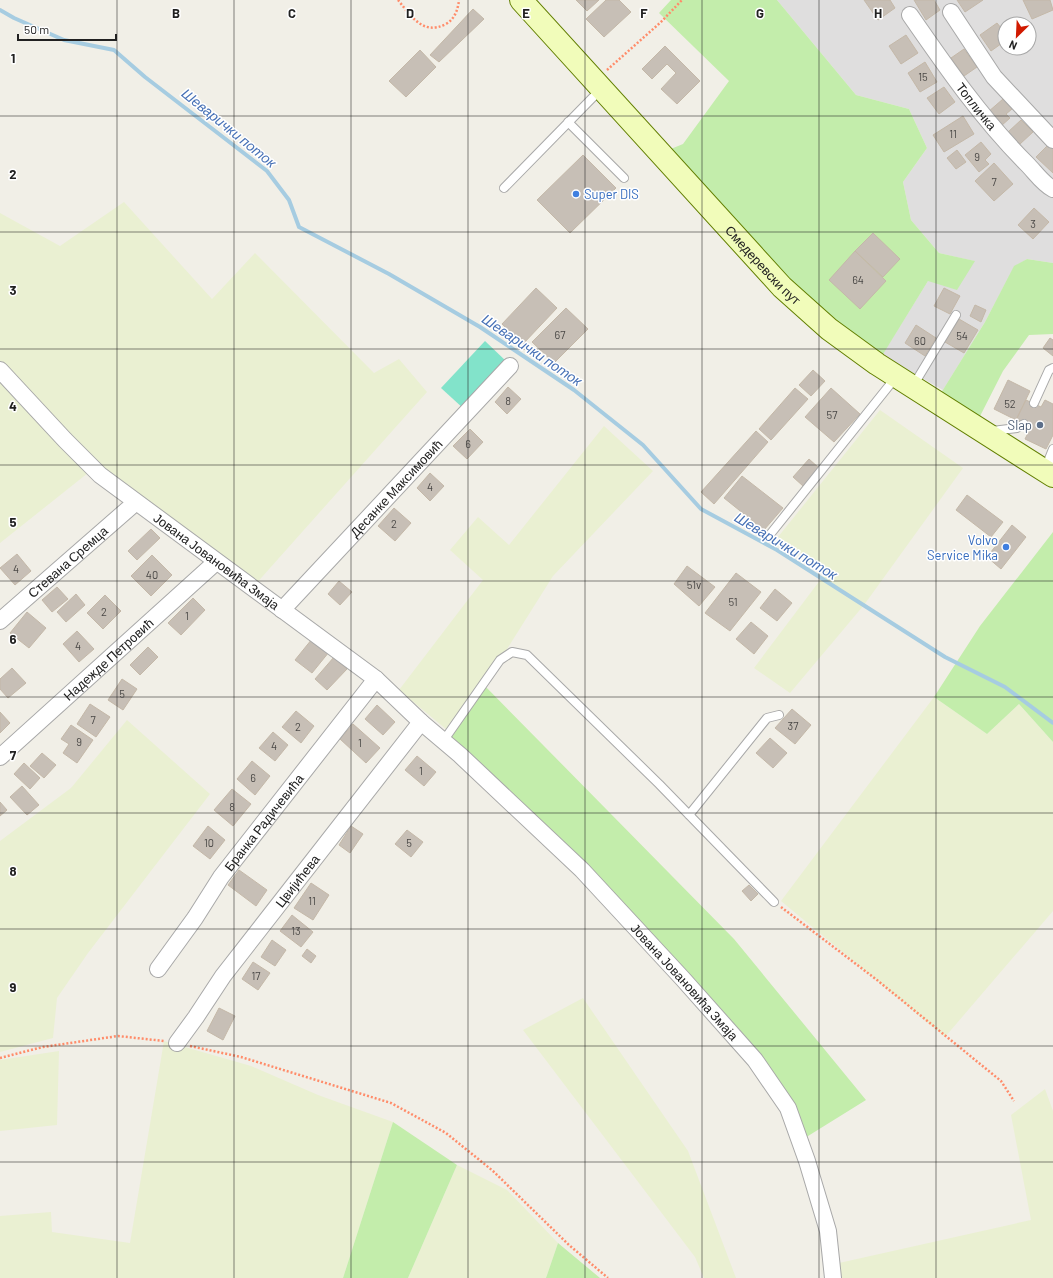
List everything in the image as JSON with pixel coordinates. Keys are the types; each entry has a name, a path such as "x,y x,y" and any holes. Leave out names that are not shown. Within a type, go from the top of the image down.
{"main road":[{"name":"Смедеревски пут","path":"520,0 782,287 829,329 905,381 1053,474"}],"street":[{"path":"951,12 994,77 1053,140"},
{"name":"Топличка","path":"910,15 950,73 982,115 1011,148 1053,189"},
{"name":"Десанке Максимовић","path":"282,610 510,366"},
{"name":"Јована Јовановића Змаја","path":"0,370 93,469 135,503 376,679 421,722 444,740 582,870 683,979 755,1060 788,1108 807,1161 828,1231 834,1278"},
{"name":"Стевана Сремца","path":"0,621 135,503"},
{"name":"Надежде Петровић","path":"0,757 216,562"},
{"name":"Бранка Радичевића","path":"158,969 199,912 221,877 376,679"},
{"name":"Цвијићева","path":"177,1043 223,976 421,722"}],"lane":[{"path":"504,188 568,122 598,85"},
{"path":"568,122 624,178"},
{"path":"768,537 905,381 956,315"},
{"path":"1034,404 1049,370 1053,368"},
{"path":"985,432 1010,430 1024,424"},
{"path":"1053,449 1049,459 1049,467 1053,474"},
{"path":"444,740 500,660 512,652 522,652 527,655 689,815 774,902"},
{"path":"689,815 767,718 779,715"}],"path":[{"path":"398,0 413,18 428,28 437,28 450,22 458,9 459,0"},
{"path":"598,85 682,0"},
{"path":"774,902 877,980 1001,1081 1014,1100"},
{"path":"0,1058 43,1047 118,1036 177,1043 241,1058 391,1103 446,1133 493,1170 569,1244 608,1278"}],"shaded area":[{"path":"777,0 1053,0 1053,263 1027,259 1014,267 985,322 943,390 882,355 928,281 974,261 939,253 911,220 903,182 927,148 909,109 856,95"}],"green space":[{"path":"671,0 777,0 856,95 909,109 927,148 903,182 911,220 939,253 975,261 957,290 928,281 877,364 849,344 661,153 683,144 729,81 659,13"},
{"path":"124,202 212,299 255,253 374,373 399,359 427,392 253,587 107,481 0,367 0,213 60,246"},
{"path":"1027,259 1053,263 1053,334 1029,335 1003,371 975,426 936,401 985,322 1014,266"},
{"path":"485,341 508,363 464,409 441,388"},
{"path":"0,369 93,469 0,543"},
{"path":"880,410 963,468 864,605 790,693 754,668 827,571 778,537"},
{"path":"604,426 653,471 553,576 453,735 399,690 483,580 450,550 478,517 509,545"},
{"path":"1053,532 1053,742 1019,704 987,734 934,697 980,626"},
{"path":"483,684 734,939 866,1100 800,1141 755,1060 444,740"},
{"path":"934,697 987,734 1019,704 1053,742 1053,911 945,1037 781,901"},
{"path":"127,720 210,794 88,953 57,998 53,1038 0,1052 0,841 71,788"},
{"path":"583,998 688,1151 736,1278 704,1278 695,1257 523,1030"},
{"path":"164,1041 251,1066 318,1095 393,1122 343,1278 0,1278 0,1216 51,1212 52,1232 130,1243"},
{"path":"59,1051 57,1125 0,1131 0,1060"},
{"path":"1045,1089 1053,1111 1053,1278 839,1278 839,1263 1031,1220 1011,1115"},
{"path":"393,1122 457,1165 408,1278 343,1278"},
{"path":"457,1165 507,1190 558,1243 546,1278 408,1278"},
{"path":"558,1243 600,1278 546,1278"}],"building":[{"path":"576,0 599,0 587,11"},
{"path":"606,0 619,0 631,12 604,37 586,19"},
{"path":"864,0 890,0 895,8 878,20"},
{"path":"914,0 934,0 940,10 926,20"},
{"path":"957,0 983,0 965,12"},
{"path":"1023,0 1050,0 1053,10 1037,17 1031,16"},
{"path":"473,9 484,19 439,62 430,55"},
{"path":"997,23 997,47 991,51 980,35"},
{"path":"906,35 918,53 901,64 889,46"},
{"path":"665,46 700,81 677,104 661,89 676,73 667,64 652,79 642,69"},
{"path":"964,49 977,67 964,76 951,58"},
{"path":"420,50 436,67 406,97 389,81"},
{"path":"925,62 937,82 920,92 908,73"},
{"path":"944,87 955,102 939,114 927,98"},
{"path":"1003,99 1012,109 1006,114 1010,118 1001,126 988,112"},
{"path":"963,116 974,134 944,152 933,135"},
{"path":"1021,120 1033,132 1020,144 1008,132"},
{"path":"981,142 991,154 985,160 989,164 979,172 965,155"},
{"path":"1049,144 1053,148 1053,173 1036,157"},
{"path":"957,150 966,162 956,169 947,158"},
{"name":"Super DIS","path":"583,155 616,188 570,233 537,200"},
{"path":"994,163 1013,184 994,201 975,181"},
{"path":"1034,208 1049,222 1033,239 1018,225"},
{"path":"873,233 900,259 883,277 855,251"},
{"path":"855,251 886,281 860,309 829,280"},
{"path":"536,288 557,308 523,344 502,324"},
{"path":"944,288 960,296 950,314 934,306"},
{"path":"975,305 986,310 981,322 970,316"},
{"path":"566,308 588,329 554,363 532,342"},
{"path":"959,319 978,330 964,353 945,342"},
{"path":"916,325 936,338 925,356 905,343"},
{"path":"1050,338 1053,340 1053,356 1043,348"},
{"path":"813,370 825,381 811,396 799,385"},
{"path":"1008,380 1030,391 1016,420 994,409"},
{"path":"508,387 521,399 507,414 495,402"},
{"path":"795,388 808,399 771,440 759,429"},
{"path":"831,388 860,414 834,442 805,417"},
{"name":"Slap","path":"1026,400 1041,407 1045,400 1053,404 1053,435 1046,449 1025,439 1031,427 1016,420"},
{"path":"470,429 483,442 467,459 453,446"},
{"path":"756,431 768,442 714,504 701,492"},
{"path":"809,459 819,468 803,486 793,477"},
{"path":"430,473 444,486 430,501 417,488"},
{"path":"742,476 783,508 764,530 724,498"},
{"path":"967,495 1003,522 991,537 956,510"},
{"path":"394,508 411,523 395,541 378,526"},
{"name":"Volvo Service Mika","path":"1012,525 1026,537 1001,569 987,557"},
{"path":"151,529 160,538 137,560 128,551"},
{"path":"17,554 31,571 15,585 0,568"},
{"path":"152,555 172,575 151,596 131,576"},
{"path":"687,566 715,587 699,606 674,584"},
{"path":"736,573 761,592 730,631 705,613"},
{"path":"339,581 352,592 340,605 328,594"},
{"path":"57,587 68,599 52,612 42,600"},
{"path":"775,589 792,603 777,621 760,608"},
{"path":"76,594 85,605 66,622 57,612"},
{"path":"105,595 121,611 103,629 87,613"},
{"path":"193,598 205,610 181,635 168,623"},
{"path":"27,612 46,628 29,648 10,633"},
{"path":"751,622 768,636 754,654 736,639"},
{"path":"77,631 94,649 79,662 63,644"},
{"path":"312,639 329,652 312,673 295,660"},
{"path":"148,647 158,657 140,675 130,665"},
{"path":"334,657 347,669 327,690 315,679"},
{"path":"12,668 26,683 8,698 0,689 0,679"},
{"path":"122,679 137,689 123,710 108,700"},
{"path":"90,704 110,717 96,737 77,724"},
{"path":"377,705 395,722 383,735 365,719"},
{"path":"792,709 811,725 795,744 775,728"},
{"path":"296,711 314,726 301,743 282,727"},
{"path":"0,712 10,723 0,733"},
{"path":"353,724 380,748 366,763 340,739"},
{"path":"71,725 93,740 77,763 63,753 69,744 61,739"},
{"path":"273,732 288,745 275,761 259,748"},
{"path":"770,738 787,753 773,768 756,753"},
{"path":"42,753 56,765 44,778 30,766"},
{"path":"417,756 436,772 424,786 405,770"},
{"path":"252,761 270,776 255,795 237,779"},
{"path":"24,763 40,778 30,789 14,774"},
{"path":"22,786 39,805 27,815 10,797"},
{"path":"232,789 251,804 233,826 214,810"},
{"path":"0,802 7,810 0,816"},
{"path":"208,826 225,840 210,859 193,846"},
{"path":"351,826 363,834 350,853 339,845"},
{"path":"407,830 423,842 411,857 395,844"},
{"path":"239,870 267,890 256,906 228,885"},
{"path":"311,883 329,895 313,920 294,908"},
{"path":"749,885 758,894 751,901 742,891"},
{"path":"292,915 313,932 301,947 280,931"},
{"path":"272,940 286,950 275,966 261,957"},
{"path":"307,949 316,956 311,963 302,956"},
{"path":"253,962 270,973 258,990 242,979"},
{"path":"219,1008 235,1016 223,1040 207,1031"}],"waterway":[{"name":"Шеварички поток","path":"0,10 14,18 64,40 114,50 145,77 267,171 289,200 299,227 389,274 480,327 574,390 643,445 701,509 777,550 945,657 1005,687 1053,723"}],"place":[{"name":"Super DIS","path":"576,194"},
{"name":"Slap","path":"1040,425"},
{"name":"Volvo Service Mika","path":"1006,547"}]}
